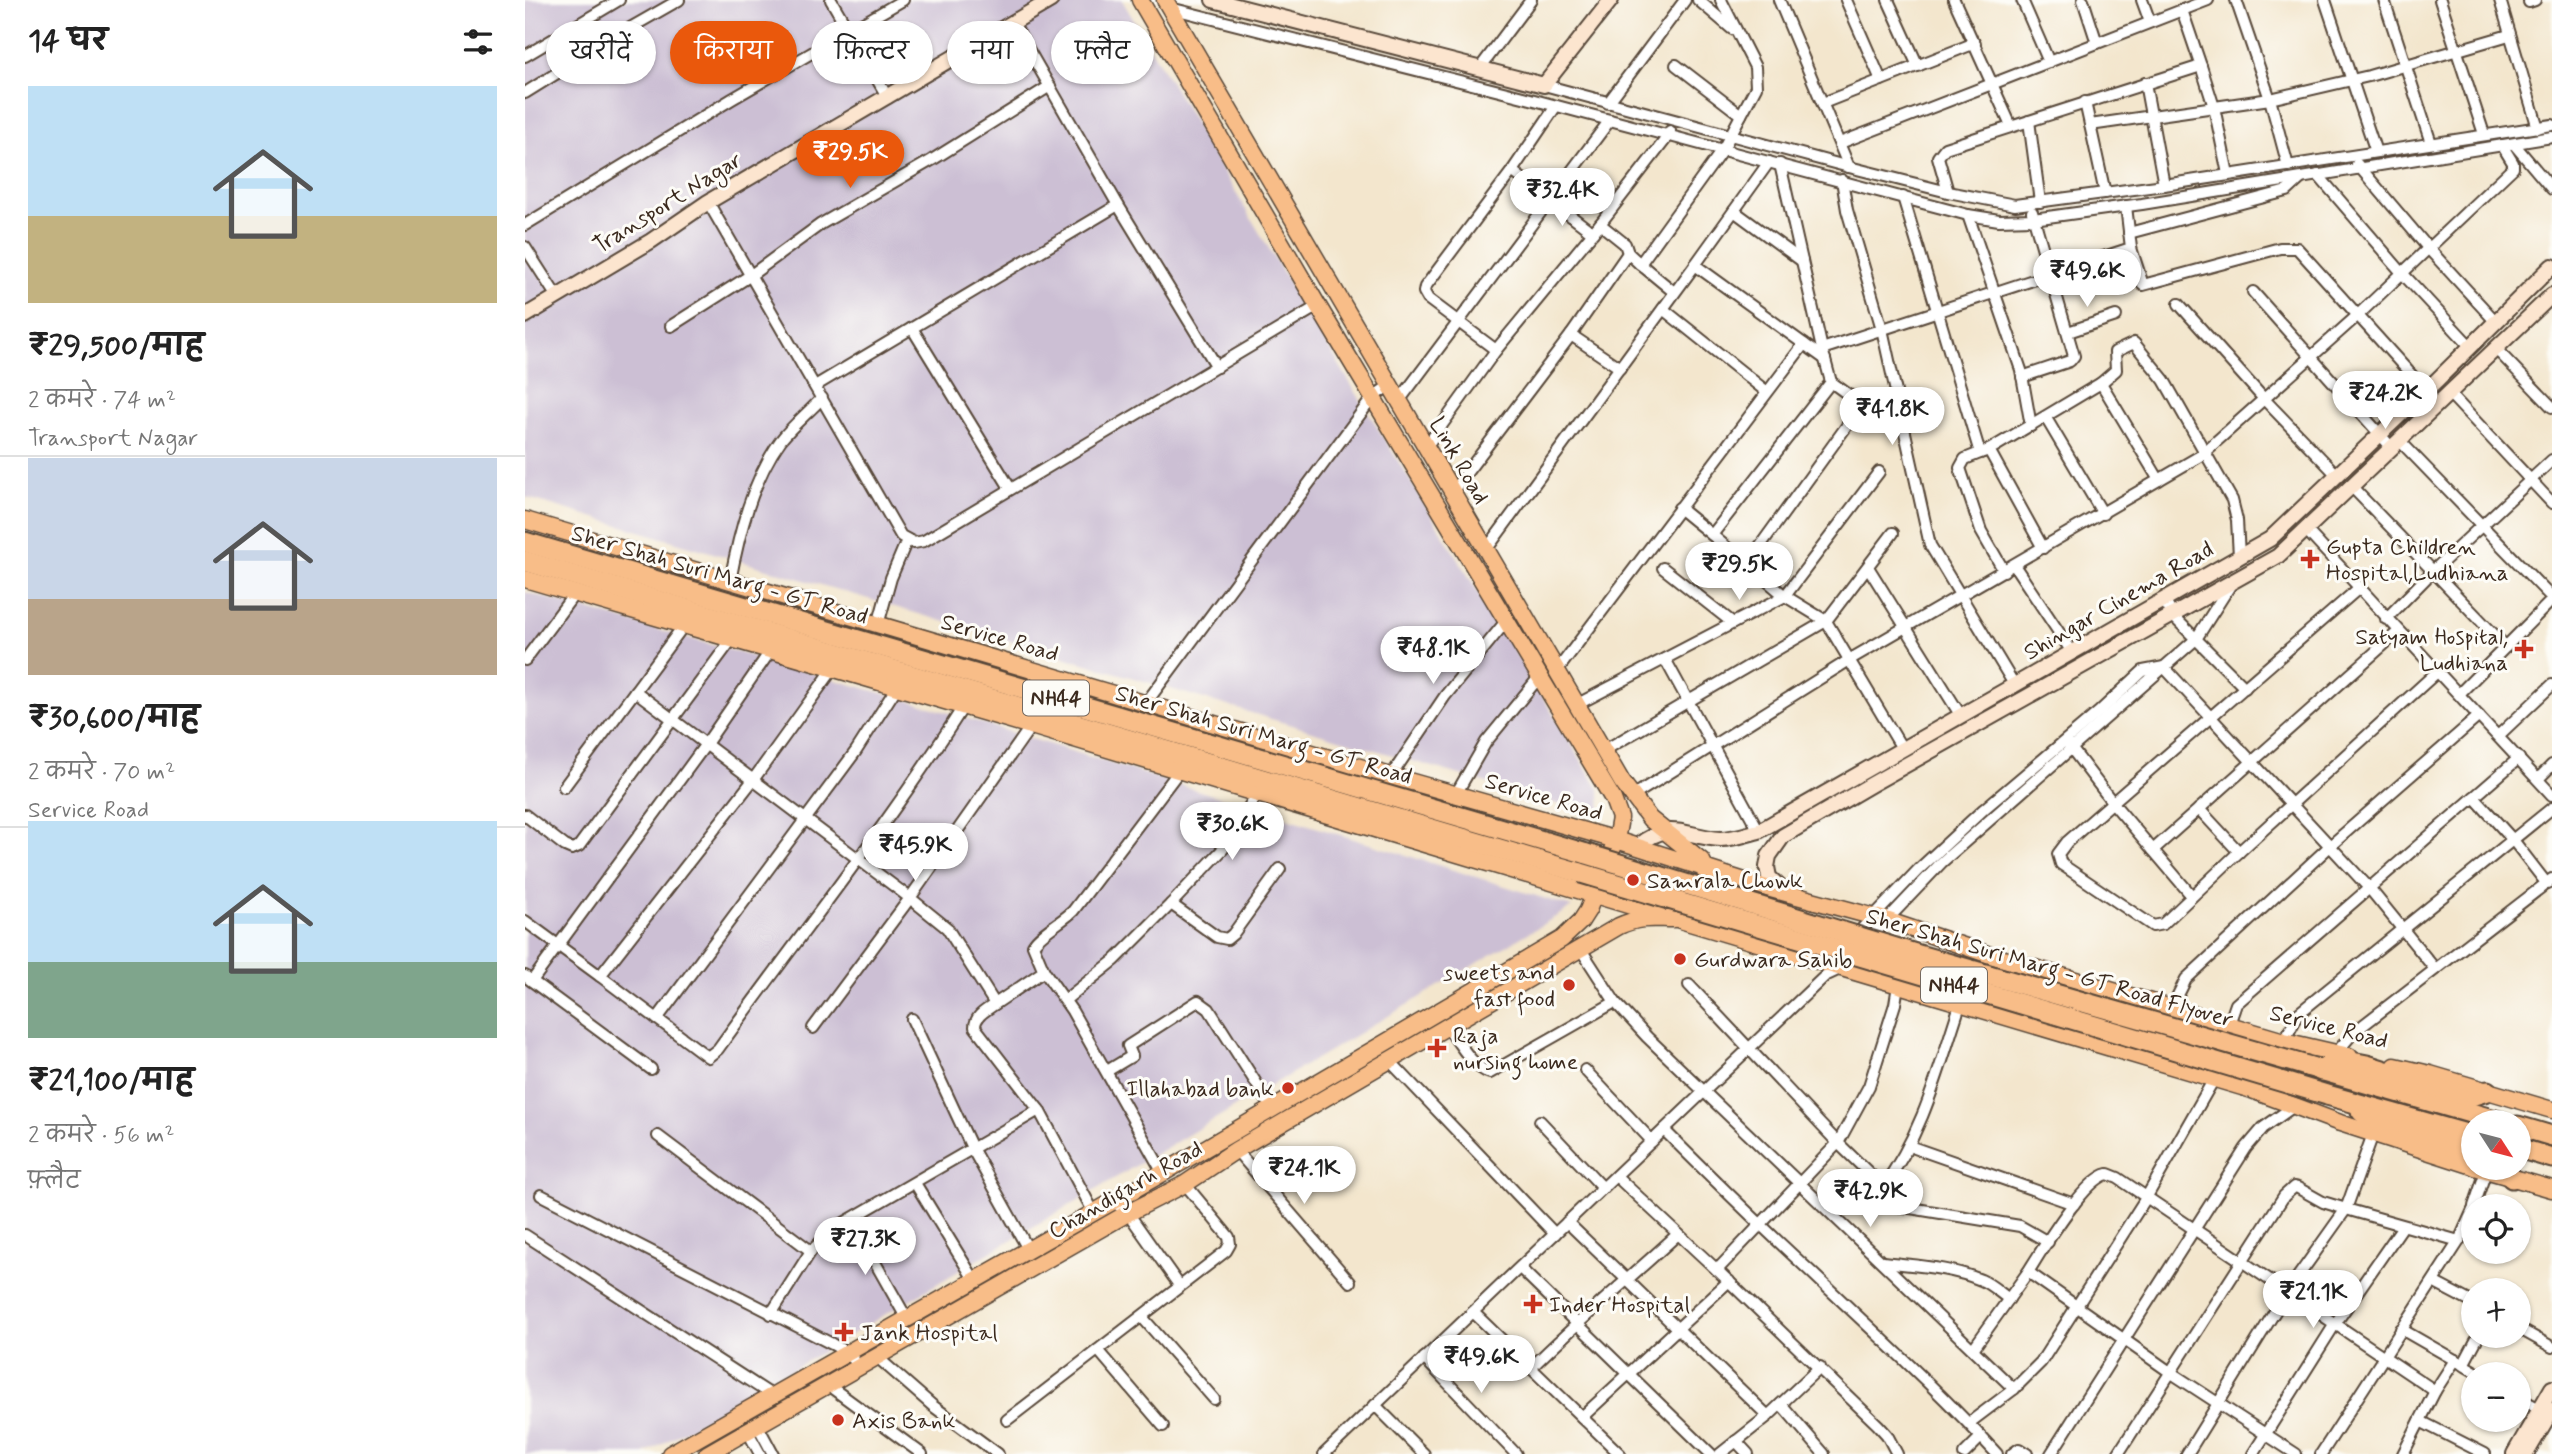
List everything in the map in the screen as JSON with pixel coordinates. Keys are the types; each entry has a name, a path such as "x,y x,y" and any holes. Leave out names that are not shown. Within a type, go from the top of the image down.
{"highway":[{"name":"Sher Shah Suri Marg - GT Road","path":"525,542 1587,854"},
{"name":"Sher Shah Suri Marg - GT Road","path":"525,561 1581,873"},
{"name":"Sher Shah Suri Marg - GT Road Flyover","path":"1587,854 1919,955 2461,1110"},
{"name":"Sher Shah Suri Marg - GT Road Flyover","path":"1581,873 2461,1133"},
{"path":"2321,1071 2337,1059 2367,1065 2468,1097 2487,1091"},
{"path":"2357,1104 2361,1113 2375,1123 2461,1149"},
{"path":"2531,1130 2552,1136"},
{"path":"2531,1152 2552,1158"}],"main road":[{"name":"Link Road","path":"1140,0 1318,306 1507,620 1548,674 1576,705 1631,797 1662,831 1696,855 1706,870"},
{"name":"Link Road","path":"1167,4 1486,550 1618,809 1619,828 1616,840 1594,895"},
{"name":"Service Road","path":"525,520 1637,846 1706,870 1880,919 1990,956 2284,1041 2430,1074 2552,1110"},
{"path":"525,579 1031,726 1678,920 1832,969 1898,985 2214,1079 2461,1161"},
{"path":"1678,920 1690,918 1700,905 1706,870"},
{"name":"Chandigarh Road","path":"670,1454 1163,1173 1562,939 1581,920 1594,895"},
{"name":"Chandigarh Road","path":"707,1454 1128,1213 1185,1184 1235,1150 1580,948 1633,920 1647,917 1678,920"},
{"path":"2522,1180 2552,1189"}],"street":[{"path":"525,56 619,0"},
{"path":"525,93 679,0"},
{"path":"831,0 843,21"},
{"path":"868,21 903,0"},
{"name":"Transport Nagar","path":"1012,21 1051,0"},
{"path":"1213,0 1544,85 1608,103 1671,128 1727,141 1775,163 1968,215 1999,220 2105,193 2228,174 2514,144 2552,137"},
{"path":"1480,68 1531,0"},
{"path":"1544,85 1611,0"},
{"path":"1608,103 1685,0"},
{"path":"1698,0 1737,33"},
{"path":"1640,264 1727,141 1756,87 1755,67 1721,0"},
{"path":"1779,0 1849,167"},
{"path":"1846,0 1881,80"},
{"path":"1888,0 1918,66"},
{"path":"1954,0 2011,127"},
{"path":"2022,0 2049,62"},
{"path":"2083,0 2097,43"},
{"path":"2142,0 2150,22"},
{"path":"2237,0 2270,99 2288,166"},
{"path":"2325,0 2376,152"},
{"path":"2384,0 2431,143"},
{"path":"2440,0 2484,135"},
{"path":"2500,0 2538,128"},
{"path":"1840,143 2203,1"},
{"path":"1167,4 1610,120 1671,128 1948,192 2034,209 2126,206 2299,179 2318,175 2376,152 2552,125"},
{"path":"2182,10 2214,107 2228,174"},
{"path":"2090,125 2270,99 2351,80 2509,35"},
{"path":"1823,103 1975,44"},
{"path":"525,225 811,54"},
{"name":"Transport Nagar","path":"525,317 651,241 708,202 947,61"},
{"path":"1037,64 1118,205 1217,367"},
{"path":"1676,65 1741,115"},
{"path":"1948,192 1939,160 1942,150 2201,66"},
{"path":"1524,97 1528,81"},
{"path":"2145,83 2164,185"},
{"path":"880,84 888,98"},
{"path":"671,326 751,275 821,225 1050,86"},
{"path":"2085,102 2105,193"},
{"path":"1496,350 1428,299 1425,287 1556,106"},
{"path":"1399,401 1610,120"},
{"path":"2022,377 2073,359 2074,353 2034,209 2029,121"},
{"path":"1426,447 1496,350 1597,228 1671,128"},
{"path":"2514,144 2552,189"},
{"path":"1631,797 1850,660 2205,452 2403,274 2513,168 2511,159 2501,145"},
{"path":"2356,161 2429,249 2496,322"},
{"path":"1486,550 1734,211 1775,163"},
{"path":"1747,564 1859,409 1856,400 1831,382 1775,163"},
{"path":"1511,171 1625,244 1628,253 1674,292"},
{"path":"2318,175 2403,274 2471,347"},
{"path":"2129,233 2287,191 2299,179"},
{"path":"1842,180 1847,209 1882,329 1930,545 2015,686"},
{"path":"1903,197 1937,311 1985,451 2043,548"},
{"path":"708,202 901,536 914,543 924,541 1318,306"},
{"path":"815,386 1118,205"},
{"path":"2126,206 2131,248 2143,285 2280,248 2293,247 2312,263 2426,391"},
{"path":"1734,211 1802,261"},
{"path":"1968,215 2022,377 2031,426"},
{"path":"525,247 557,297"},
{"path":"1823,354 1882,329 2131,248"},
{"path":"1453,492 1571,335 1628,253"},
{"path":"1695,265 1804,344 1823,354"},
{"name":"Shingar Cinema Road","path":"1662,831 1676,830 1723,839 1759,831 2270,539 2426,391 2552,266"},
{"path":"2253,292 2380,435 2396,444 2483,525 2552,599 2459,694"},
{"name":"Shingar Cinema Road","path":"1785,892 1769,877 1767,867 1769,856 1783,836 2278,556 2552,295"},
{"path":"2179,304 2337,475"},
{"path":"1663,309 1767,392"},
{"path":"2068,332 2116,316"},
{"path":"912,328 1010,488"},
{"path":"1571,335 1619,368"},
{"path":"2072,652 1981,531 1960,468 1965,459 2046,418 2101,383 2116,370 2115,352 2134,343 2164,380 2235,509 2239,556"},
{"path":"1456,794 1486,742 1548,674 1804,344"},
{"path":"2495,349 2552,407"},
{"path":"1712,535 1831,382"},
{"path":"2101,383 2159,480"},
{"path":"1146,703 1373,397 1390,386"},
{"path":"2449,393 2552,503"},
{"path":"730,581 751,501 764,467 787,433 822,398"},
{"path":"2046,418 2103,514"},
{"path":"2386,619 2433,571 2552,460"},
{"path":"1576,705 1785,596 1879,472"},
{"path":"2352,487 2506,647"},
{"path":"1679,508 1785,596 1826,621 1903,750"},
{"path":"2306,530 2552,795"},
{"path":"1603,751 1826,621 1893,533"},
{"path":"878,625 891,578 907,540"},
{"path":"1868,567 1962,716"},
{"path":"1663,568 1733,623"},
{"path":"1324,1454 1832,969 1880,919 1918,870 1974,818 2069,745 2196,639 2231,584"},
{"path":"2359,588 2060,849 2058,859 2061,864 2153,926 2163,924 2437,672"},
{"path":"525,660 575,593"},
{"path":"2164,600 2173,616 2245,688"},
{"path":"1391,776 1445,696 1507,620"},
{"path":"564,787 684,625"},
{"path":"2153,850 2398,632"},
{"path":"525,815 565,846 575,849 732,639"},
{"path":"651,1069 528,979 558,945 706,744 771,650"},
{"path":"1665,659 1759,831"},
{"path":"2164,667 2370,889 2435,969"},
{"path":"600,976 753,780 833,669"},
{"path":"2498,736 2552,685"},
{"path":"657,1019 807,819 856,751 897,687"},
{"path":"635,691 807,819 947,928 995,1004"},
{"path":"525,921 703,1055 711,1055 858,858 963,707"},
{"path":"2172,1007 2186,979 2330,846 2479,716"},
{"path":"813,1028 910,898 1031,726"},
{"path":"2069,745 2113,803 2192,896"},
{"path":"2229,1024 2236,1004 2519,758"},
{"path":"2538,779 2552,765"},
{"path":"1163,1173 1107,1071 1033,949 1034,941 1073,911 1179,771"},
{"path":"1065,1000 1115,960 1223,849 1257,794"},
{"path":"2336,1054 2353,1033 2549,881 2474,797"},
{"path":"2284,1041 2298,1013 2552,808"},
{"path":"2199,809 2239,852"},
{"path":"1637,846 1662,831"},
{"path":"1171,904 1217,937 1227,939 1280,869"},
{"path":"1580,948 1615,1002 1647,1037 2014,1389"},
{"path":"1044,971 995,1004 976,1020 975,1027 1039,1110 1093,1212"},
{"path":"1689,985 1882,1188 1894,1206 2020,1226 2048,1242"},
{"path":"1717,1270 1837,1143 1869,1086 1895,1004 1898,985"},
{"path":"1107,1071 1132,1056 1128,1046 1198,1001 1209,1009 1272,1108"},
{"path":"1446,1025 1475,1063 1490,1073 1615,1002"},
{"path":"1882,1188 1909,1146 1934,1088 1961,1004"},
{"path":"912,1019 972,1148 1028,1249"},
{"path":"1389,1060 1555,1234"},
{"path":"1585,1070 1652,1141"},
{"path":"1969,1423 2014,1389 2041,1362 2146,1198 2214,1079"},
{"path":"2050,1454 2250,1142 2263,1128 2294,1106"},
{"path":"771,1314 811,1251 824,1237 1039,1110"},
{"path":"1540,1121 1603,1188"},
{"path":"1664,1130 1969,1423 1997,1454"},
{"path":"2186,1454 2287,1292 2346,1209 2373,1134"},
{"path":"658,1136 811,1251"},
{"path":"1909,1146 2074,1204"},
{"path":"1235,1150 1350,1282"},
{"path":"1973,1349 2074,1204 2097,1178 2108,1174 2118,1178 2435,1391"},
{"path":"1616,1176 1820,1367 1887,1435 1897,1454"},
{"path":"915,1182 975,1281"},
{"path":"1007,1420 1220,1256 1230,1244 1229,1237 1185,1184"},
{"path":"2118,1454 2240,1262 2284,1196 2294,1187 2323,1202 2459,1241"},
{"path":"541,1195 849,1353 860,1367"},
{"path":"1113,1201 1128,1213 1179,1285"},
{"path":"851,1220 907,1319"},
{"path":"1567,1222 1768,1416"},
{"path":"2253,1454 2335,1324 2403,1226"},
{"path":"525,1234 773,1396"},
{"path":"1531,1368 1577,1323 1678,1234"},
{"path":"2321,1454 2461,1237"},
{"path":"1882,1262 1948,1270 1982,1280 2009,1299"},
{"path":"1520,1268 1711,1454"},
{"path":"2028,1272 2170,1372 2296,1454"},
{"path":"1582,1417 1729,1281"},
{"path":"2433,1282 2461,1297"},
{"path":"1473,1312 1620,1454"},
{"path":"1142,1317 1214,1399"},
{"path":"2401,1329 2459,1362"},
{"path":"2531,1336 2552,1348"},
{"path":"2403,1454 2435,1391 2469,1348"},
{"path":"1098,1350 1163,1426"},
{"path":"877,1357 933,1406 998,1454"},
{"path":"1424,1358 1516,1454"},
{"path":"1720,1454 1768,1416 1820,1367"},
{"path":"828,1385 922,1454"},
{"path":"2526,1454 2546,1410 2552,1388"},
{"path":"1781,1404 1824,1454"},
{"path":"1375,1405 1424,1454"},
{"path":"2514,1454 2546,1410"},
{"path":"2420,1422 2485,1454"},
{"path":"753,1429 761,1454"},
{"path":"753,1429 773,1454"},
{"path":"1964,1454 1982,1437"},
{"path":"1736,1441 1748,1454"},
{"path":"2012,1454 2021,1449 2027,1454"}],"shaded area":[{"path":"525,0 1122,0 1134,21 1051,21 1051,84 1154,84 1154,54 1294,291 1600,791 1601,817 525,497"},
{"path":"525,592 917,703 1572,907 748,1396 644,1454 525,1454"}],"place":[{"name":"Gupta Children Hospital,Ludhiana","path":"2310,559"},
{"name":"Satyam Hospital, Ludhiana","path":"2524,649"},
{"name":"Samrala Chowk","path":"1633,880"},
{"name":"Gurdwara Sahib","path":"1680,959"},
{"name":"sweets and fast food","path":"1569,985"},
{"name":"Raja nursing home","path":"1437,1048"},
{"name":"Illahabad bank","path":"1288,1088"},
{"name":"Inder Hospital","path":"1533,1304"},
{"name":"Jank Hospital","path":"844,1332"},
{"name":"Axis Bank","path":"838,1420"}]}
